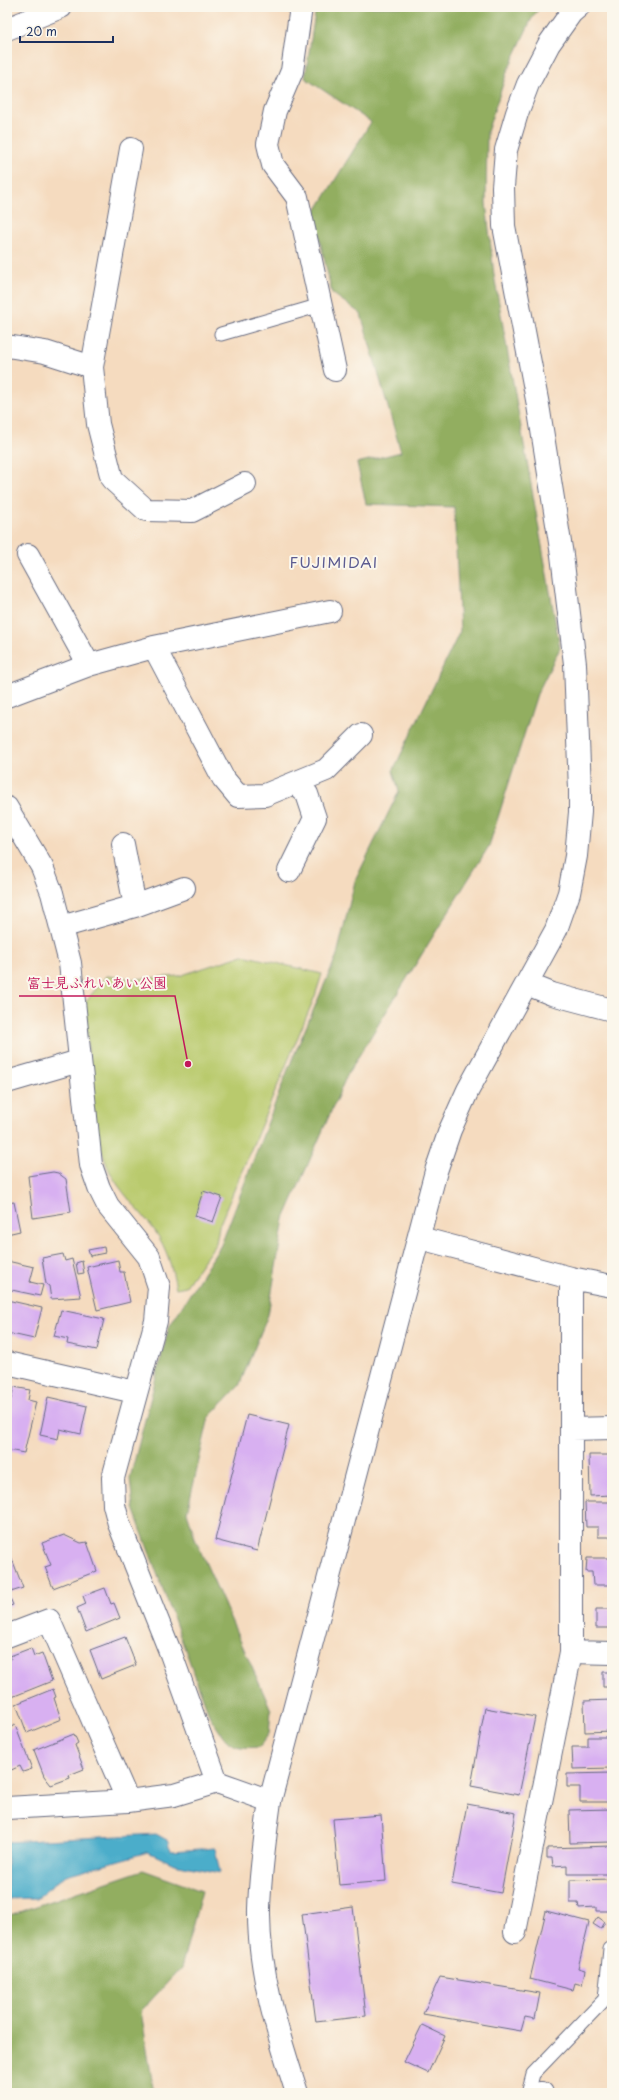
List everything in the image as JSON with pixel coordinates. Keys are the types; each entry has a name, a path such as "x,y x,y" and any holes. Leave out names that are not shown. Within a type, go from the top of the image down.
{"street":[{"path":"7,29 60,7"},
{"path":"301,7 292,71 275,111 268,144 272,165 297,197 335,370"},
{"path":"297,2093 275,2024 263,1961 260,1927 261,1868 270,1801 420,1238 436,1171 450,1130 468,1090 528,984 556,930 569,893 576,856 580,812 580,790 575,664 562,555 538,405 504,226 503,187 506,150 517,113 528,84 549,44 571,13 578,7"},
{"path":"131,149 92,367 98,424 112,479 146,510 192,511 245,484"},
{"path":"7,346 45,352 92,367"},
{"path":"28,555 89,665"},
{"path":"7,696 89,665 154,647 330,611"},
{"path":"154,647 224,778 238,796 265,795 326,770 361,735"},
{"path":"289,871 315,818 307,794 295,783"},
{"path":"8,812 42,866 61,927 70,963 87,1142 91,1165 99,1188 108,1206 149,1257 159,1287 156,1321 135,1392 113,1478 114,1505 119,1524 171,1654 217,1782"},
{"path":"123,844 135,906"},
{"path":"61,927 135,906 184,888"},
{"path":"528,984 552,994 612,1010"},
{"path":"7,1082 79,1061"},
{"path":"420,1238 571,1278 612,1286"},
{"path":"515,1932 571,1652 571,1278"},
{"path":"7,1363 135,1392"},
{"path":"572,1429 612,1428"},
{"path":"7,1636 49,1620 128,1801"},
{"path":"571,1652 612,1653"},
{"path":"7,1808 128,1801 174,1795 217,1782 270,1801"}],"lane":[{"path":"221,334 321,305"},
{"path":"528,2093 533,2074 605,1999 610,1949"}],"green space":[{"path":"316,7 540,7 531,20 507,72 487,132 486,203 494,275 560,648 537,694 489,846 347,1075 284,1219 268,1315 239,1386 209,1417 187,1512 196,1541 271,1710 269,1734 259,1747 248,1748 240,1747 229,1742 210,1717 133,1508 130,1478 169,1327 221,1245 289,1067 337,955 355,881 399,791 393,771 460,631 454,507 366,504 357,463 401,452 361,314 332,293 314,214 371,122 305,78"},
{"path":"243,955 322,974 315,996 219,1226 216,1243 186,1286 176,1288 173,1273 163,1245 149,1223 118,1185 108,1168 102,1150 93,1108 85,1002 107,976 133,979 179,976"},
{"path":"143,1870 202,1891 181,1968 141,2011 154,2093 7,2093 7,1916"}],"water":[{"path":"156,1834 169,1841 171,1851 215,1848 220,1873 174,1864 148,1852 66,1875 37,1898 7,1899 7,1842"}],"building":[{"path":"53,1172 58,1173 66,1179 71,1212 33,1218 28,1176"},
{"path":"203,1191 222,1197 213,1222 195,1216"},
{"path":"14,1202 20,1231 7,1234 7,1203"},
{"path":"104,1247 105,1253 90,1256 88,1250"},
{"path":"63,1254 65,1261 72,1259 81,1297 51,1299 49,1286 46,1284 42,1258"},
{"path":"118,1260 120,1272 124,1272 130,1302 97,1310 87,1267"},
{"path":"7,1261 34,1267 30,1282 43,1285 40,1296 7,1289"},
{"path":"82,1261 84,1273 78,1274 76,1263"},
{"path":"7,1300 42,1308 34,1339 7,1333"},
{"path":"61,1310 104,1319 97,1350 67,1344 68,1339 54,1336"},
{"path":"14,1387 30,1390 28,1400 36,1402 24,1453 8,1450 7,1453 7,1398 11,1399"},
{"path":"48,1397 87,1406 81,1434 60,1429 58,1439 40,1435"},
{"path":"247,1415 289,1425 257,1551 215,1540"},
{"path":"589,1455 612,1455 612,1495 590,1496"},
{"path":"585,1502 612,1502 612,1537 598,1537 598,1527 586,1527"},
{"path":"64,1535 81,1543 87,1542 97,1571 53,1588 45,1567 51,1565 42,1543"},
{"path":"11,1556 23,1588 8,1593 13,1605 7,1607 7,1558"},
{"path":"587,1558 612,1558 612,1585 593,1585 592,1572 586,1572"},
{"path":"105,1588 111,1604 114,1603 120,1618 86,1632 77,1608 86,1604 83,1596"},
{"path":"596,1609 612,1609 612,1628 596,1628"},
{"path":"125,1637 136,1665 101,1679 90,1650"},
{"path":"31,1648 34,1656 42,1653 52,1681 12,1697 7,1684 7,1661 11,1659 10,1656"},
{"path":"603,1672 612,1672 612,1697 609,1697 609,1687 603,1687"},
{"path":"53,1689 56,1697 54,1698 61,1719 27,1733 16,1704"},
{"path":"612,1700 612,1731 585,1732 584,1701"},
{"path":"485,1708 535,1717 519,1795 471,1786"},
{"path":"15,1725 32,1769 23,1772 20,1766 7,1772 7,1729"},
{"path":"74,1734 78,1743 75,1745 84,1769 69,1775 70,1778 51,1785 44,1776 34,1750"},
{"path":"588,1737 612,1737 612,1768 573,1769 572,1747 588,1747"},
{"path":"612,1773 612,1802 580,1802 580,1787 567,1787 567,1774"},
{"path":"467,1804 516,1813 501,1893 452,1884"},
{"path":"612,1809 612,1842 570,1843 569,1810"},
{"path":"381,1815 386,1881 339,1885 333,1819"},
{"path":"612,1846 612,1874 567,1874 567,1865 553,1866 552,1858 547,1858 547,1848"},
{"path":"612,1879 612,1911 596,1911 596,1907 579,1908 578,1903 570,1903 570,1880"},
{"path":"353,1907 366,2016 316,2022 302,1914"},
{"path":"546,1911 589,1922 578,1968 585,1970 582,1985 575,1983 573,1990 530,1979"},
{"path":"598,1917 605,1922 601,1929 593,1924"},
{"path":"440,1977 540,1993 535,2019 525,2017 521,2031 423,2014"},
{"path":"422,2025 445,2036 428,2073 404,2062"}],"place":[{"name":"富士見ふれいあい公園","path":"188,1064"}],"district":[{"name":"FUJIMIDAI","path":"334,561"}]}
